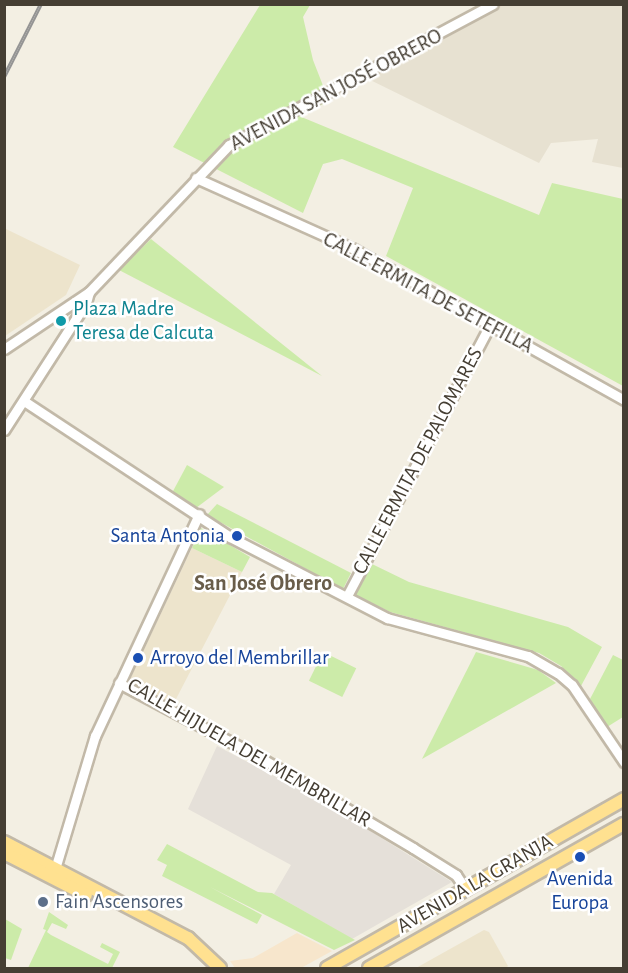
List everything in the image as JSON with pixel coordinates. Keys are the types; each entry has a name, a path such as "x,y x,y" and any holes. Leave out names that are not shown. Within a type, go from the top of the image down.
{"main road":[{"name":"AVENIDA LA GRANJA","path":"327,969 624,799"},
{"name":"AVENIDA LA GRANJA","path":"369,969 624,824"},
{"path":"4,842 188,938 220,969"},
{"path":"4,853 184,945 210,969"}],"street":[{"name":"AVENIDA SAN JOSÉ OBRERO","path":"89,292 196,178 242,136 493,4"},
{"name":"CALLE ERMITA DE SETEFILLA","path":"196,178 354,249 624,400"},
{"path":"4,349 89,292"},
{"path":"4,430 86,303 89,292"},
{"name":"CALLE ERMITA DE PALOMARES","path":"347,596 490,325"},
{"path":"24,401 200,514 230,537 387,618 528,656 558,673 572,685 624,762"},
{"name":"CALLE HIJUELA DEL MEMBRILLAR","path":"200,514 119,684 261,758 456,875 466,890"},
{"path":"55,869 95,736 119,684"}],"shaded area":[{"path":"488,5 623,5 623,168 592,162 598,139 551,143 539,163 358,74"},
{"path":"4,228 80,265 66,295 5,336"},
{"path":"192,548 242,572 176,699 172,697 169,702 129,681"},
{"path":"217,746 324,802 452,882 352,939 274,894 291,865 188,809"},
{"path":"484,930 489,932 508,966 506,968 416,968"},
{"path":"297,933 332,951 301,968 235,968 230,961 253,958"}],"green space":[{"path":"260,5 310,5 303,17 313,60 329,101 299,116 539,215 552,183 623,199 623,386 386,256 413,188 342,159 323,164 303,213 173,147"},
{"path":"151,239 322,376 119,270"},
{"path":"187,465 224,487 196,508 172,493"},
{"path":"217,504 351,573 343,589 207,515"},
{"path":"201,528 250,557 242,572 192,548"},
{"path":"372,564 409,582 568,627 602,647 581,686 561,666 539,653 390,612 355,595"},
{"path":"323,652 356,668 342,697 309,681"},
{"path":"476,652 538,670 556,683 422,759"},
{"path":"613,655 623,660 623,717 607,727 590,699"},
{"path":"167,844 258,892 272,893 355,940 334,950 210,887 262,915 257,924 162,876 167,865 157,860"},
{"path":"49,912 68,925 66,929 52,923 47,932 51,935 108,964 113,954 100,947 102,943 120,952 112,968 28,968 46,930 43,929"},
{"path":"5,919 22,929 11,960 5,958"}],"railway":[{"path":"4,77 41,4"}],"place":[{"name":"Plaza Madre Teresa de Calcuta","path":"61,321"},
{"name":"Santa Antonia","path":"237,536"},
{"name":"Arroyo del Membrillar","path":"138,658"},
{"name":"Avenida Europa","path":"580,857"},
{"name":"Fain Ascensores","path":"43,902"}],"district":[{"name":"San José Obrero","path":"263,584"}]}
